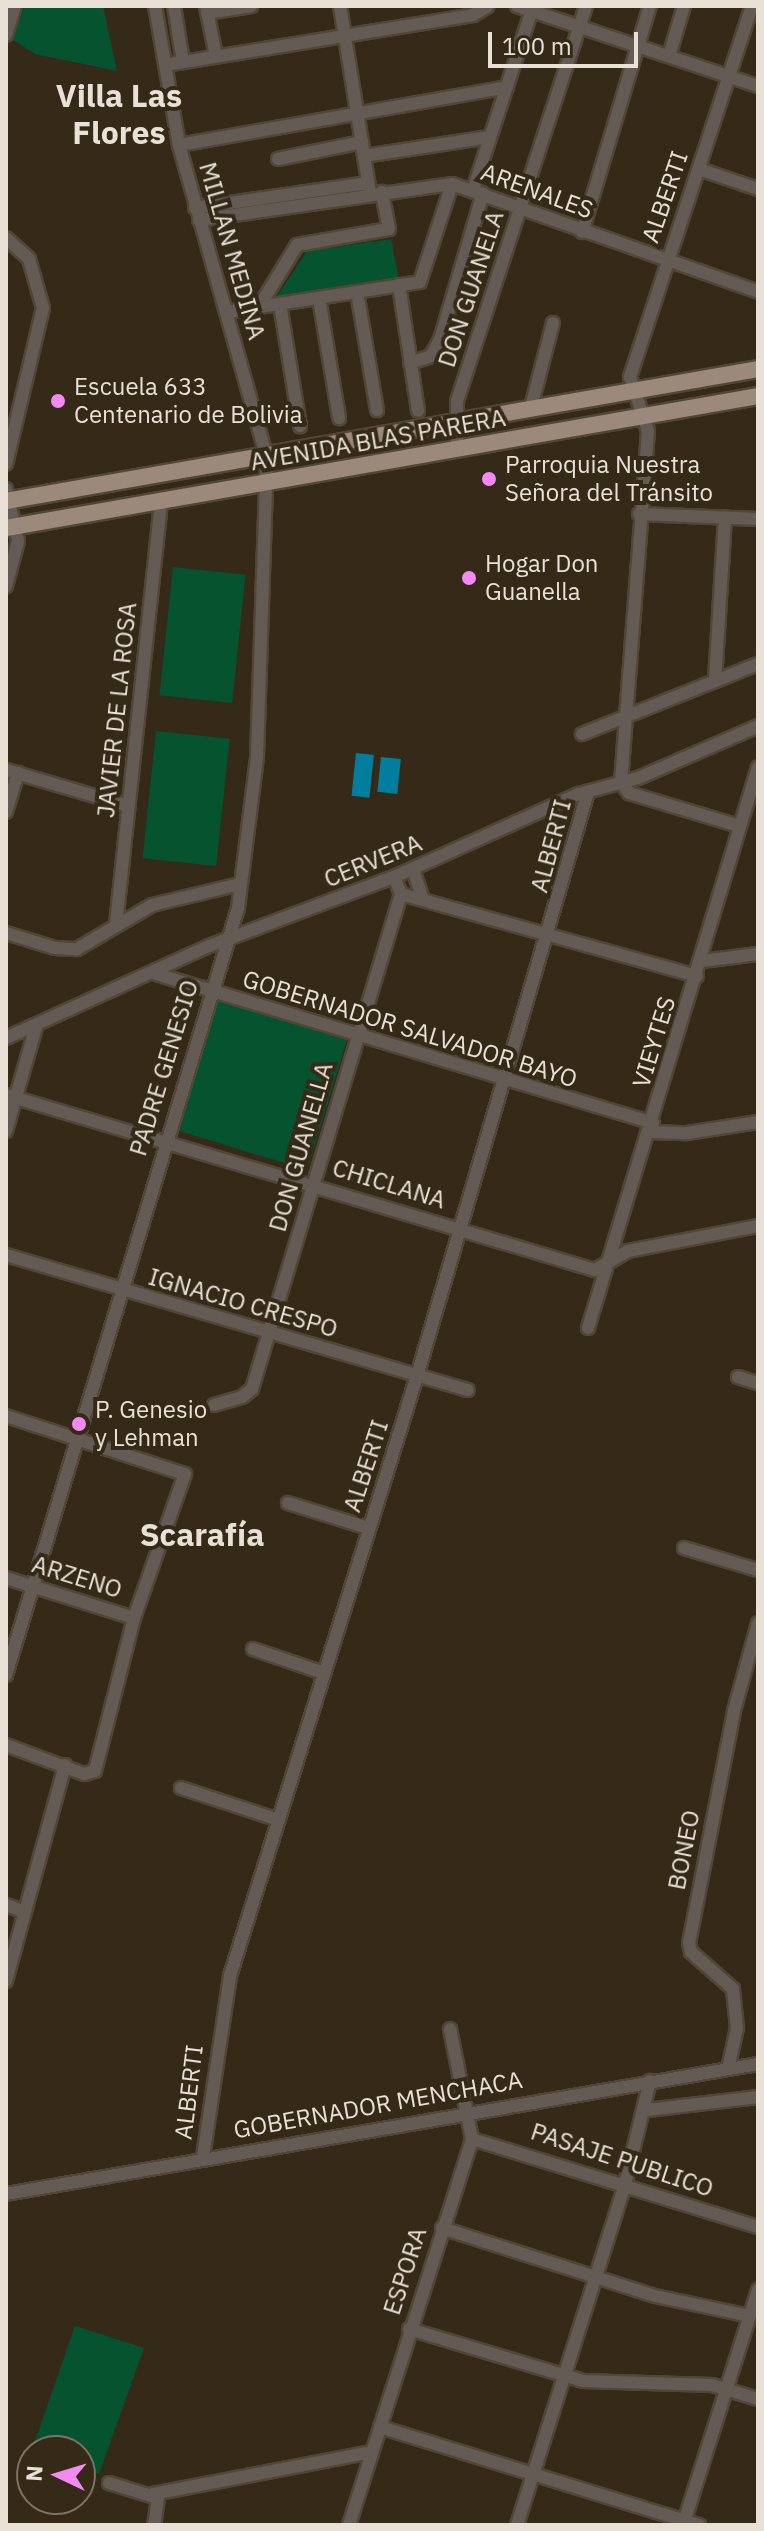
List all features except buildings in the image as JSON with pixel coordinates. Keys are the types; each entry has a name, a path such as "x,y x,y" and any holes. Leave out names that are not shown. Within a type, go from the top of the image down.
{"main road":[{"name":"AVENIDA BLAS PARERA","path":"7,497 267,458 758,369"},
{"name":"AVENIDA BLAS PARERA","path":"12,527 758,396"}],"street":[{"path":"6,34 15,6"},
{"name":"MILLAN MEDINA","path":"155,6 179,145 267,458"},
{"path":"174,6 183,62"},
{"path":"216,56 207,9 251,6"},
{"path":"259,307 297,245 389,229 363,149 340,6"},
{"path":"165,65 345,33 473,15 488,6"},
{"path":"517,6 532,8 579,27 758,86"},
{"name":"DON GUANELA","path":"457,451 453,425 586,6"},
{"path":"582,232 650,6"},
{"path":"669,56 684,6"},
{"name":"ALBERTI","path":"632,393 630,377 752,6"},
{"path":"410,363 431,356 440,340 490,137 532,8"},
{"path":"179,145 507,87"},
{"path":"278,159 490,137"},
{"path":"699,169 758,189"},
{"path":"227,312 420,282 452,184"},
{"name":"ARENALES","path":"197,214 374,189 452,184 758,292"},
{"path":"6,238 29,259 43,308 41,335 6,464"},
{"path":"399,285 418,411"},
{"path":"357,292 377,410"},
{"path":"319,298 339,418"},
{"path":"280,304 300,426"},
{"path":"530,411 553,323"},
{"path":"632,393 648,431 639,514 621,782 629,793 739,826"},
{"name":"PADRE GENESIO","path":"6,1675 211,993 240,884 257,757 266,552 262,502 268,483 267,458"},
{"path":"6,586 18,546 7,497"},
{"name":"JAVIER DE LA ROSA","path":"116,924 161,500"},
{"path":"639,514 758,519"},
{"path":"715,681 725,517"},
{"path":"582,734 758,664"},
{"name":"CERVERA","path":"6,1038 225,941 394,877 588,792 621,782 758,726"},
{"name":"VIEYTES","path":"588,1328 702,961 739,826 754,790 758,767"},
{"path":"6,812 12,772 129,806"},
{"name":"ALBERTI","path":"203,2157 225,1994 417,1376 550,934 588,792"},
{"path":"413,869 422,897"},
{"path":"394,877 401,894 422,897 697,976"},
{"path":"6,933 55,948 77,949 152,905 240,884"},
{"name":"DON GUANELLA","path":"214,1405 249,1394 270,1335 356,1037 401,894"},
{"path":"702,961 758,954"},
{"name":"GOBERNADOR SALVADOR BAYO","path":"156,974 651,1128 687,1133 758,1122"},
{"path":"6,1131 11,1096 36,1027"},
{"name":"CHICLANA","path":"11,1096 595,1270 628,1251 758,1226"},
{"name":"IGNACIO CRESPO","path":"6,1255 270,1335 468,1390"},
{"path":"738,1377 758,1383"},
{"path":"6,1416 185,1474 134,1618 91,1774 6,1745"},
{"path":"288,1503 369,1528"},
{"path":"684,1548 758,1570"},
{"name":"ARZENO","path":"6,1578 134,1618"},
{"name":"BONEO","path":"728,2069 737,2028 733,1989 691,1952 689,1943 734,1711 758,1623"},
{"path":"253,1649 324,1673"},
{"path":"6,1981 65,1765"},
{"path":"181,1788 279,1820"},
{"path":"6,1905 25,1912"},
{"path":"450,2029 464,2113 472,2139"},
{"name":"GOBERNADOR MENCHACA","path":"6,2194 203,2157 758,2064"},
{"path":"517,2525 625,2184 647,2110 650,2081"},
{"path":"647,2110 758,2097"},
{"name":"PASAJE PUBLICO","path":"472,2139 758,2227"},
{"name":"ESPORA","path":"349,2525 472,2139"},
{"path":"442,2228 595,2279 750,2316"},
{"path":"684,2523 758,2290"},
{"path":"409,2329 565,2376 726,2389 758,2399"},
{"path":"380,2427 684,2523 699,2525"},
{"path":"153,2494 372,2452"},
{"path":"109,2483 158,2498 154,2525"}],"green space":[{"path":"24,6 103,6 117,71 35,54 13,40"},
{"path":"391,239 399,280 276,298 307,251"},
{"path":"173,567 246,575 232,703 160,695"},
{"path":"156,731 230,739 216,866 143,858"},
{"path":"216,1000 347,1040 307,1170 176,1130"},
{"path":"75,2326 144,2348 99,2474 96,2473 96,2435 37,2435"}],"water":[{"path":"356,753 374,755 369,798 352,796"},
{"path":"381,757 401,759 397,794 377,792"}],"place":[{"name":"Escuela 633 Centenario de Bolivia","path":"58,401"},
{"name":"Parroquia Nuestra Señora del Tránsito","path":"489,479"},
{"name":"Hogar Don Guanella","path":"469,578"},
{"name":"P. Genesio y Lehman","path":"79,1424"}],"district":[{"name":"Villa Las Flores","path":"119,114"},
{"name":"Scarafía","path":"202,1534"}]}
